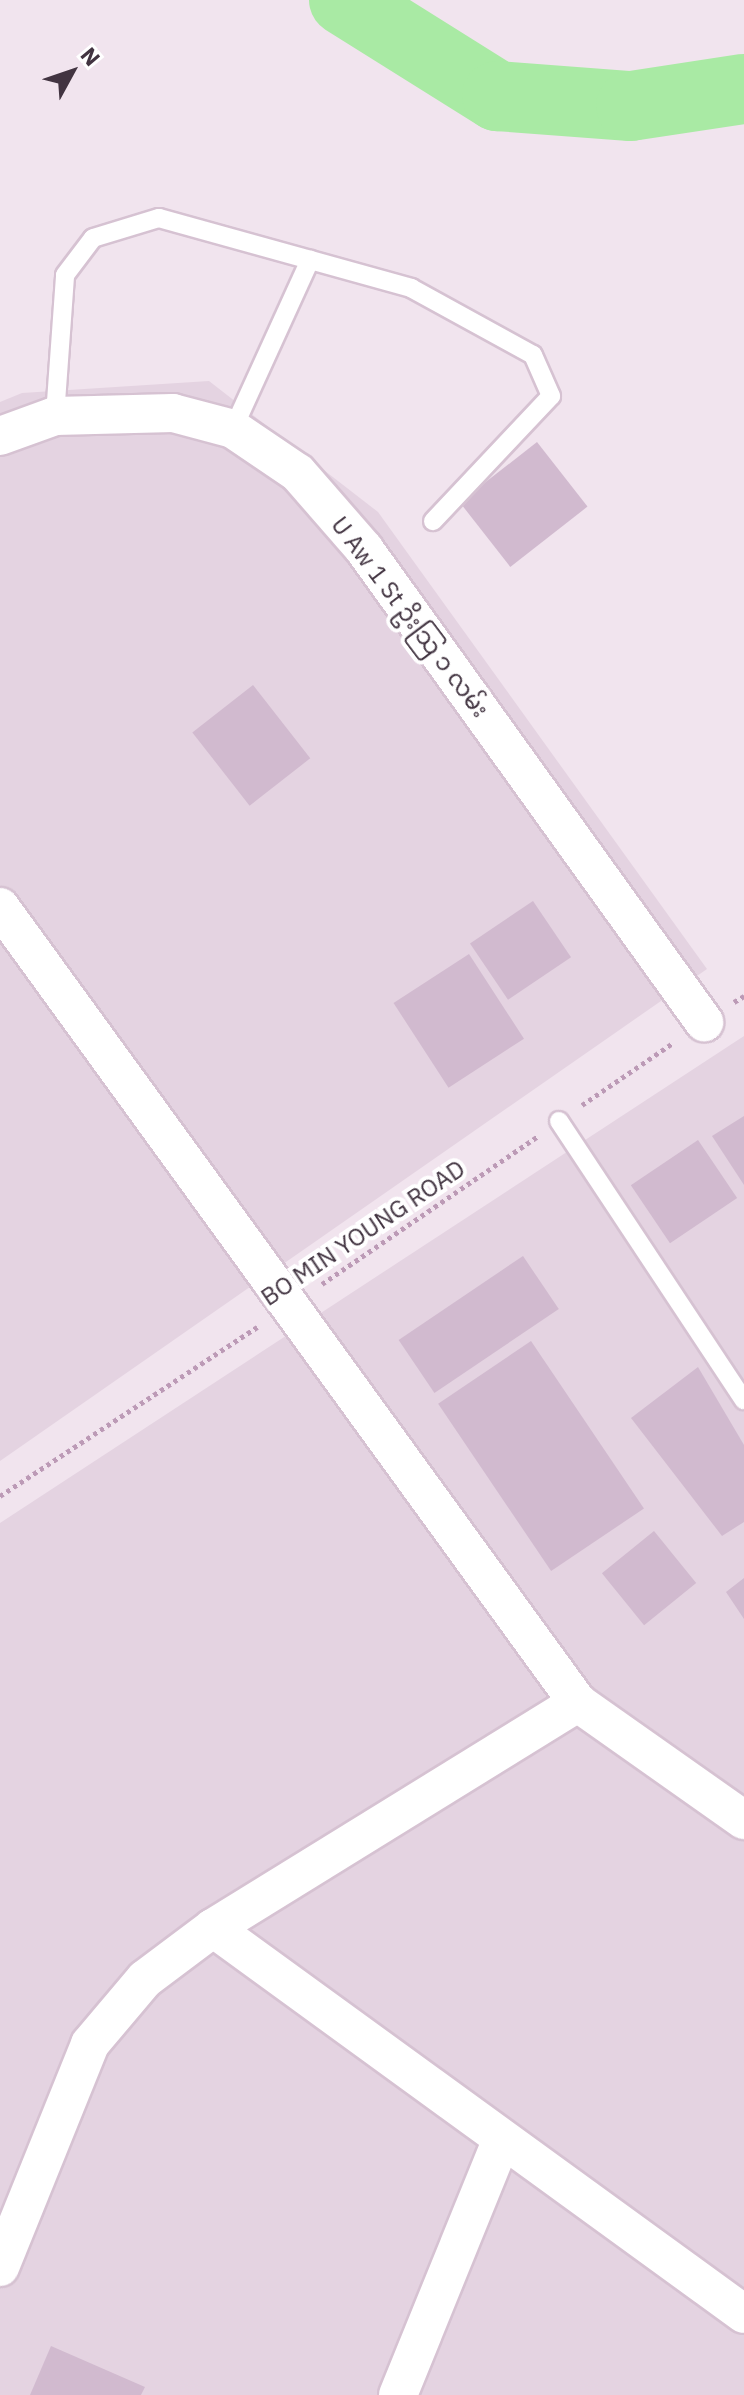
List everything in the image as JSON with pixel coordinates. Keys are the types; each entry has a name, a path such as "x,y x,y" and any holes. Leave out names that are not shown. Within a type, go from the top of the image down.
{"street":[{"name":"U Aw 1 St ဥိးသြ ၁ လမ်း","path":"0,436 55,416 173,413 233,429 298,473 364,549 704,1022"},
{"path":"2,912 578,1703 744,1820"},
{"path":"0,2267 90,2044 145,1979 213,1928 578,1703"},
{"path":"213,1928 744,2314"},
{"path":"398,2395 502,2139"}],"lane":[{"path":"55,416 65,275 93,238 159,218 411,288 533,355 551,396 433,521"},
{"path":"233,429 310,260"},
{"path":"559,1121 744,1400"}],"path":[{"name":"BO MIN YOUNG ROAD","path":"0,1496 291,1305 744,996"}],"shaded area":[{"path":"209,381 378,512 707,969 0,1461 0,402 22,393"},
{"path":"744,1036 744,2395 0,2395 0,1523"}],"building":[{"path":"537,442 587,507 510,567 460,502"},
{"path":"253,685 310,758 250,806 192,732"},
{"path":"533,901 571,957 508,1000 470,943"},
{"path":"469,954 524,1039 449,1088 394,1003"},
{"path":"744,1116 744,1185 712,1136"},
{"path":"698,1140 737,1198 670,1243 631,1185"},
{"path":"523,1256 559,1309 434,1393 399,1340"},
{"path":"531,1341 644,1508 551,1571 438,1404"},
{"path":"698,1367 744,1445 744,1522 722,1536 631,1418"},
{"path":"654,1531 696,1583 644,1625 602,1573"},
{"path":"744,1578 744,1619 726,1592"},
{"path":"51,2346 145,2387 141,2395 30,2395"}],"waterway":[{"path":"344,0 497,96 631,106 744,89"}]}
